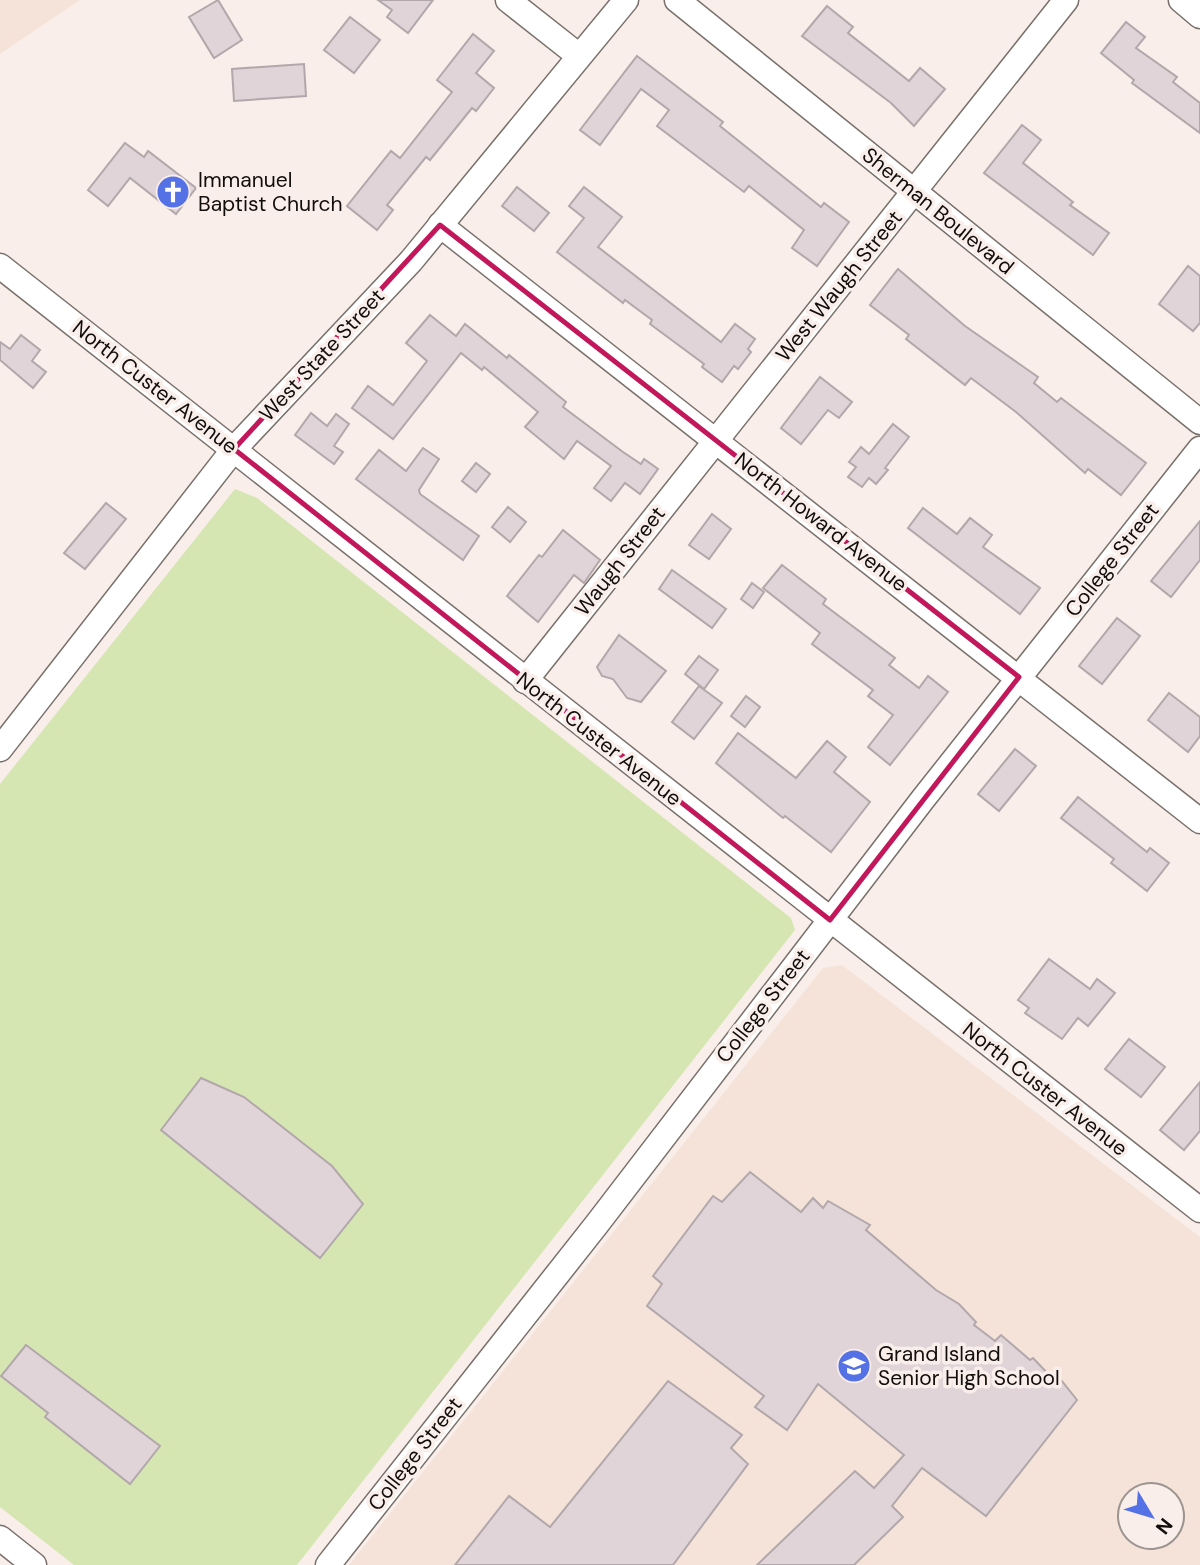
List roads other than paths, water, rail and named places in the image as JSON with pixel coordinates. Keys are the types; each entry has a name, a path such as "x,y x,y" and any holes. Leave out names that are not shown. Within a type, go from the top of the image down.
{"street":[{"path":"508,0 579,56"},
{"name":"West State Street","path":"0,749 234,449 411,261 626,0"},
{"name":"Sherman Boulevard","path":"677,0 1200,422"},
{"name":"West Waugh Street","path":"716,440 1066,0"},
{"path":"1181,0 1200,16"},
{"name":"North Howard Avenue","path":"440,225 1200,821"},
{"name":"North Custer Avenue","path":"0,266 1200,1210"},
{"name":"Waugh Street","path":"525,681 716,440"},
{"name":"College Street","path":"328,1565 597,1224 1019,677 1200,449"},
{"path":"0,1538 34,1565"}],"place":[{"name":"Immanuel Baptist Church","path":"173,192"},
{"name":"Grand Island Senior High School","path":"854,1366"}]}
